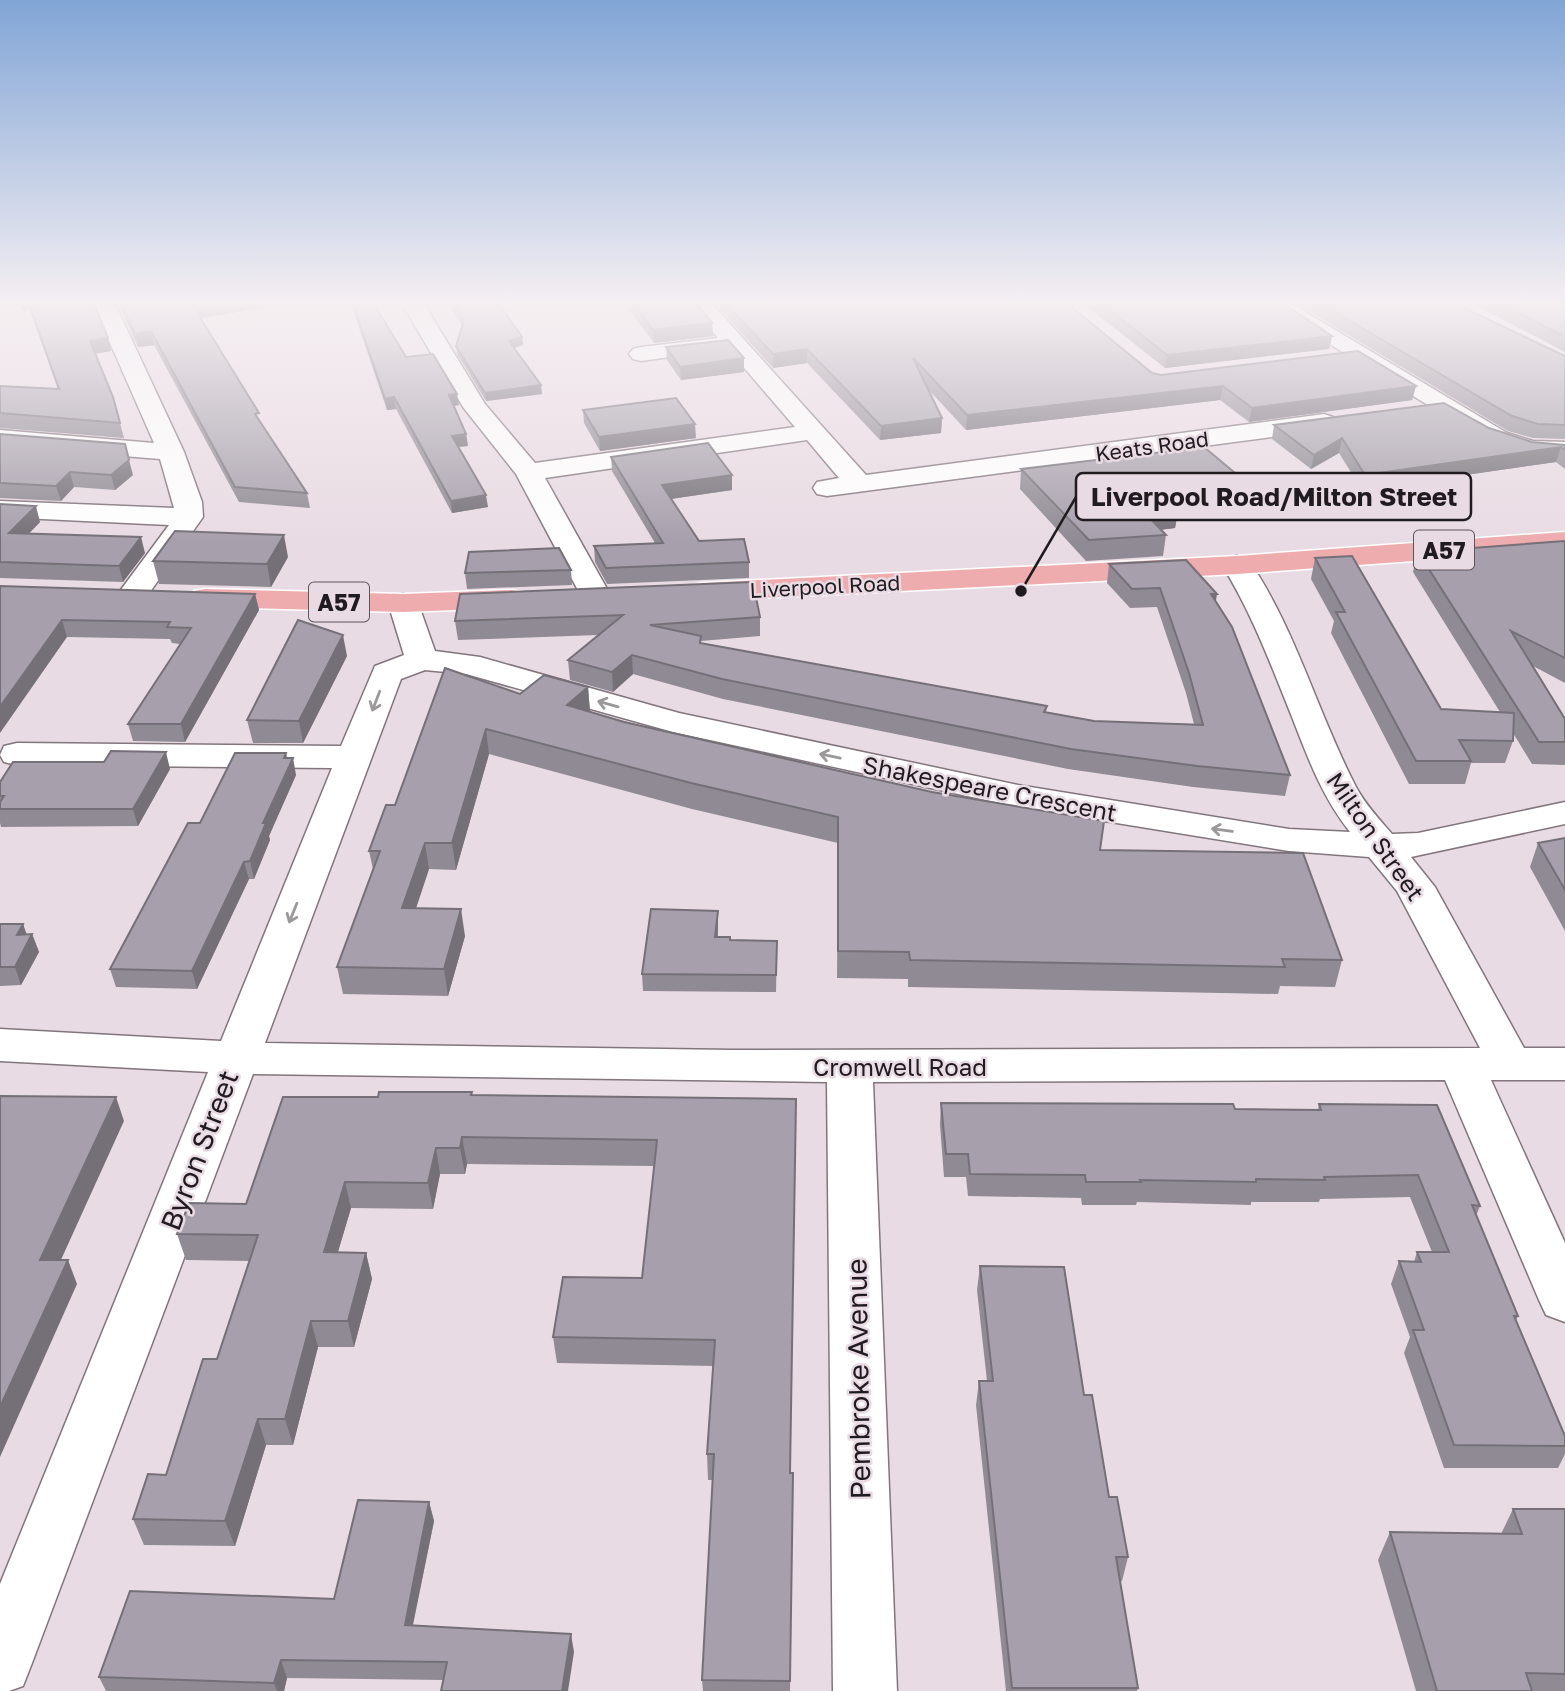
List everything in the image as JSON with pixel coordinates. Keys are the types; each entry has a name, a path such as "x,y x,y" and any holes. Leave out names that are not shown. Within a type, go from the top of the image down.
{"main road":[{"name":"Liverpool Road","path":"679,593 1237,565 1565,541"},
{"name":"A57","path":"119,595 403,603 582,597"}],"street":[{"path":"140,383 171,452 187,502"},
{"path":"461,383 475,407 528,472 551,512 582,597"},
{"path":"768,383 811,432"},
{"path":"1406,383 1515,445 1549,451 1565,450"},
{"path":"1403,412 1444,406"},
{"name":"Keats Road","path":"811,432 841,474 1348,419"},
{"path":"528,472 811,432"},
{"path":"0,438 171,452"},
{"path":"0,509 187,502"},
{"path":"119,595 187,502"},
{"name":"Milton Street","path":"1237,565 1255,593 1277,639 1338,789 1358,818 1415,887 1510,1063"},
{"path":"403,603 422,660"},
{"name":"Shakespeare Crescent","path":"422,660 468,664 673,722 1018,796 1289,839 1383,846 1418,845 1565,813"},
{"name":"Byron Street","path":"0,1662 387,673 422,660"},
{"path":"17,754 355,757"},
{"name":"Cromwell Road","path":"0,1045 235,1058 850,1067 1565,1064"},
{"path":"1460,1063 1565,1300"},
{"name":"Pembroke Avenue","path":"850,1067 865,1691"}],"building":[{"path":"57,383 107,383 120,423 0,413 0,386 59,389"},
{"path":"179,383 240,383 259,413 255,414 307,493 235,487"},
{"path":"380,383 450,383 457,394 449,395 466,434 452,436 486,495 451,501 394,397 385,399"},
{"path":"479,383 541,385 485,393"},
{"path":"840,383 925,383 942,418 881,426"},
{"path":"937,383 1411,383 1416,386 1252,408 1223,386 967,415"},
{"path":"1456,383 1565,383 1565,425 1538,424 1512,416"},
{"path":"676,398 695,424 599,437 583,410"},
{"path":"1444,403 1489,428 1532,442 1565,445 1565,450 1561,447 1365,475 1342,438 1314,455 1274,425"},
{"path":"0,434 125,444 129,460 111,475 70,472 56,486 0,483"},
{"path":"708,443 732,475 662,485 699,541 744,539 749,562 606,568 594,546 663,543 611,457"},
{"path":"1204,447 1253,488 1169,499 1178,508 1144,512 1166,535 1089,540 1021,469"},
{"path":"0,504 36,506 9,533 141,537 119,566 0,562"},
{"path":"175,531 284,535 267,564 153,561"},
{"path":"1565,541 1565,658 1511,631 1565,719 1565,742 1539,742 1418,552"},
{"path":"559,548 571,570 465,573 469,552"},
{"path":"1352,556 1441,709 1514,713 1513,741 1459,740 1471,761 1416,761 1336,612 1345,612 1315,558"},
{"path":"1186,560 1217,594 1211,594 1232,627 1290,775 1071,749 722,679 632,655 612,672 568,660 623,615 455,621 460,594 753,582 760,617 650,625 701,636 700,643 1047,706 1044,712 1094,721 1203,725 1189,673 1160,588 1132,589 1109,564"},
{"path":"0,586 255,594 181,724 128,724 191,628 167,627 170,622 62,620 0,707"},
{"path":"298,620 343,635 299,721 247,720"},
{"path":"445,668 520,694 544,675 588,687 567,705 624,722 932,792 1104,821 1100,850 1303,853 1342,960 1282,959 1285,967 910,960 909,952 838,951 838,817 691,783 486,729 452,843 425,843 402,908 461,909 444,969 337,967 380,851 369,851 386,805 395,805"},
{"path":"111,751 166,752 133,809 0,809 4,796 0,796 0,782 13,762 104,762"},
{"path":"235,753 286,753 284,758 293,758 263,823 266,823 250,861 244,862 192,971 110,969 188,823 200,823"},
{"path":"1565,838 1565,890 1538,843"},
{"path":"651,909 718,911 715,937 777,941 776,975 642,974"},
{"path":"0,924 23,924 17,935 32,934 15,967 0,967"},
{"path":"379,1092 796,1099 790,1473 793,1473 790,1681 702,1680 714,1454 707,1454 715,1340 553,1337 563,1277 642,1278 657,1140 462,1137 460,1148 436,1148 428,1183 345,1182 324,1252 366,1253 348,1321 311,1321 285,1419 258,1419 225,1521 133,1519 148,1474 166,1475 203,1359 217,1359 258,1235 177,1234 189,1203 246,1204 283,1097 378,1097"},
{"path":"0,1096 116,1097 40,1260 68,1260 0,1407"},
{"path":"941,1103 1233,1104 1235,1109 1321,1110 1319,1104 1437,1105 1480,1206 1472,1205 1518,1316 1514,1316 1565,1436 1565,1446 1454,1445 1413,1330 1424,1330 1399,1261 1421,1262 1417,1252 1449,1252 1418,1175 1324,1177 1325,1180 1256,1179 1256,1182 1086,1182 1085,1175 970,1174 968,1154 946,1154"},
{"path":"980,1266 1064,1267 1084,1395 1092,1395 1109,1497 1117,1497 1128,1557 1116,1557 1138,1688 1012,1688 979,1381 993,1381"},
{"path":"358,1500 429,1502 405,1625 571,1634 562,1691 441,1691 447,1662 281,1660 274,1683 99,1677 130,1591 334,1599"},
{"path":"1513,1509 1565,1509 1565,1674 1526,1673 1532,1691 1437,1691 1390,1532 1522,1534"}],"place":[{"name":"Liverpool Road/Milton Street","path":"1021,591"}]}
